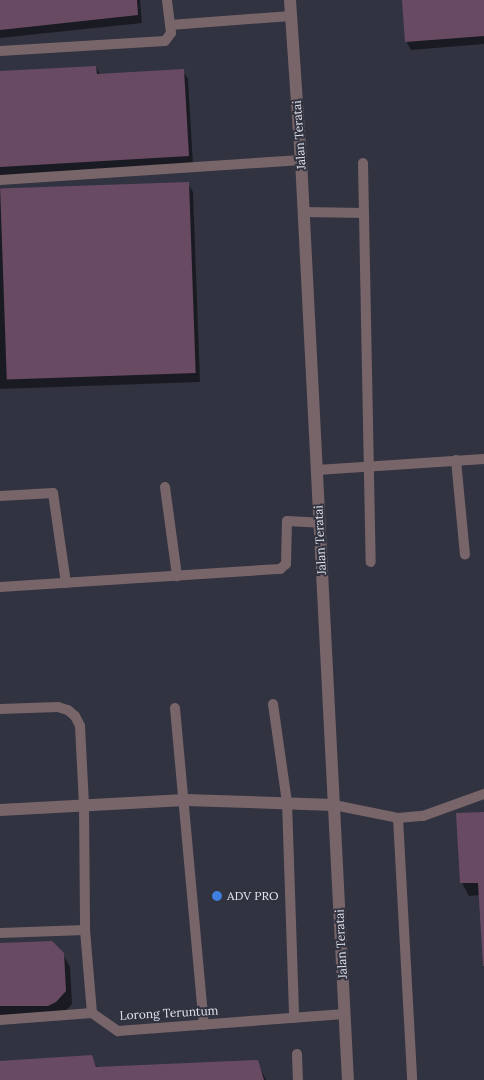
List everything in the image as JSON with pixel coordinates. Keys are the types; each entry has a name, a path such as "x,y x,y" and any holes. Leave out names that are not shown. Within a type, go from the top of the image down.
{"street":[{"name":"Jalan Teratai","path":"290,0 304,212 348,1080"},
{"path":"0,810 185,800 334,805"}],"lane":[{"path":"0,51 163,42 169,37 170,25 167,0"},
{"path":"170,25 292,16"},
{"path":"0,180 301,160"},
{"path":"363,164 372,562"},
{"path":"304,212 364,213"},
{"path":"317,470 484,458"},
{"path":"456,460 464,555"},
{"path":"165,487 177,576"},
{"path":"0,496 54,493 66,583"},
{"path":"0,587 280,569 286,564 287,520 320,523"},
{"path":"273,704 287,802 294,1018"},
{"path":"0,709 58,707 68,710 75,716 80,726 84,806 85,930 92,1012 0,1020"},
{"path":"175,708 185,800 204,1025"},
{"path":"334,805 398,818 423,816 484,794"},
{"path":"398,818 412,1080"},
{"path":"0,933 85,930"},
{"name":"Lorong Teruntum","path":"92,1012 118,1031 344,1014"},
{"path":"297,1054 298,1080"}],"building":[{"path":"0,0 137,0 138,15 0,30"},
{"path":"402,0 484,0 484,36 405,42"},
{"path":"96,66 97,74 184,69 189,156 0,167 0,71"},
{"path":"189,182 196,373 7,379 0,189"},
{"path":"484,812 483,966 478,883 460,883 456,813"},
{"path":"52,941 64,953 66,991 56,1002 48,1006 0,1006 0,943"},
{"path":"92,1055 96,1067 258,1060 264,1080 0,1080 0,1061"}],"place":[{"name":"ADV PRO","path":"217,896"}]}
